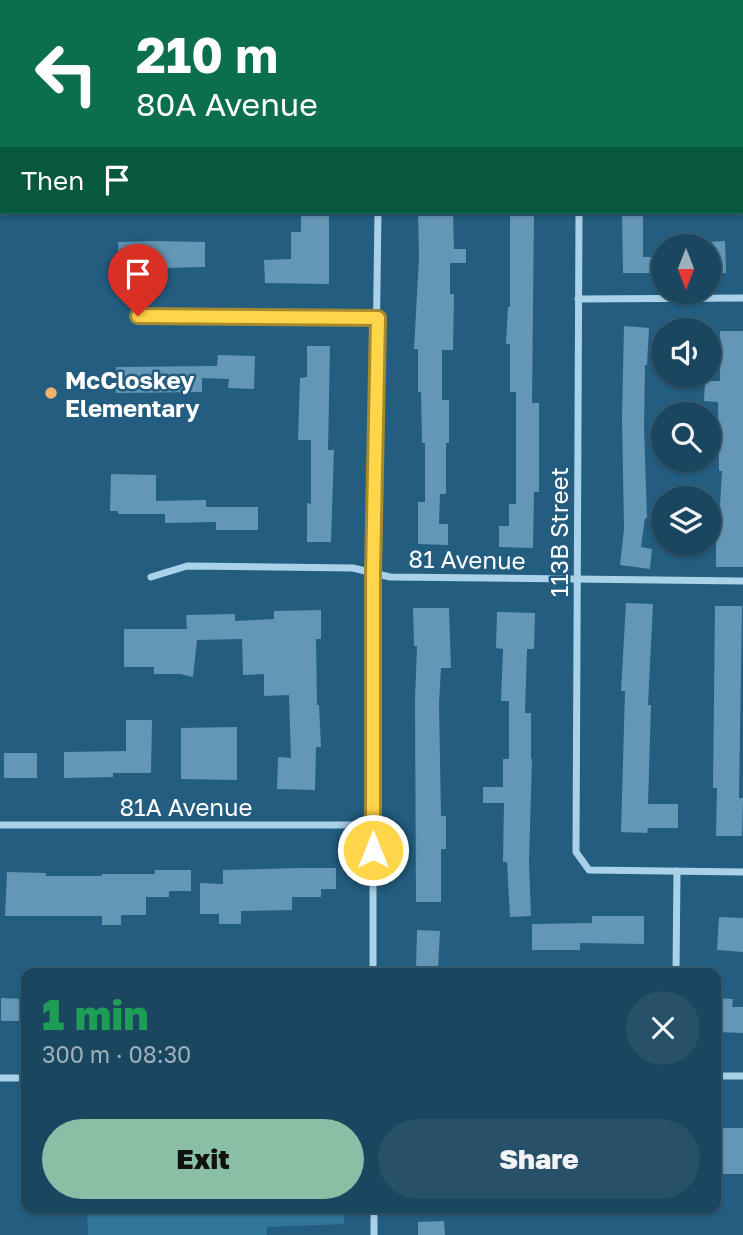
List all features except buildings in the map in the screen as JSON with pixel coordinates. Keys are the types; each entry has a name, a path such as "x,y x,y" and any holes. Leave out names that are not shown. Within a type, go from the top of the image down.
{"street":[{"path":"373,968 377,214"},
{"name":"113B Street","path":"579,214 576,852 589,870 677,871"},
{"path":"578,299 743,298"},
{"path":"138,316 378,318"},
{"name":"81 Avenue","path":"151,577 187,566 353,568 390,577 743,581"},
{"name":"81A Avenue","path":"0,825 372,825"},
{"path":"676,968 677,871 743,872"},
{"path":"721,1076 743,1076"},
{"path":"0,1078 21,1078"},
{"path":"374,1213 374,1235"}],"shaded area":[{"path":"87,1213 344,1213 344,1224 267,1227 267,1235 88,1235"}],"place":[{"name":"McCloskey Elementary","path":"51,393"}],"route":[{"path":"138,316 378,318 373,573 373,850"}]}
